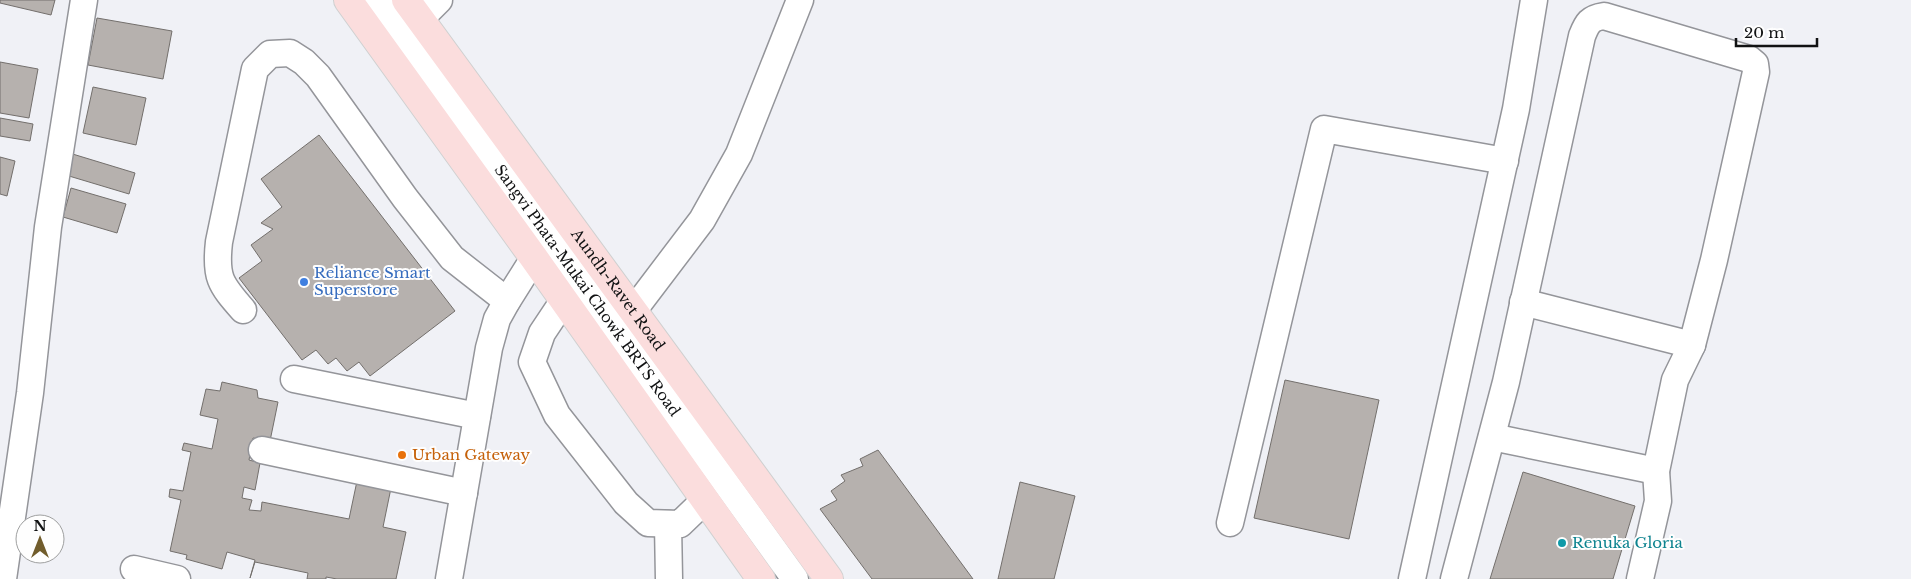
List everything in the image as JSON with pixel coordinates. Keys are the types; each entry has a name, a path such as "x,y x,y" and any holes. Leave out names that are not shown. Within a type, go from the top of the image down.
{"main road":[{"path":"348,0 564,300 761,579"},
{"name":"Aundh-Ravet Road","path":"413,10 829,579"}],"street":[{"path":"3,579 30,393 48,227 84,0"},
{"name":"Sangvi Phata-Mukai Chowk BRTS Road","path":"378,0 795,579"},
{"path":"413,10 439,0"},
{"path":"633,311 702,220 739,154 800,0"},
{"path":"1412,579 1505,161 1534,0"},
{"path":"1454,579 1492,437 1582,36 1588,23 1594,17 1604,16 1739,55 1755,64 1756,72 1714,260 1692,345 1675,380 1656,471 1658,501 1640,579"},
{"path":"242,310 224,288 218,271 219,242 255,69 270,54 290,53 304,62 318,76 405,198 452,258 506,301"},
{"path":"1230,524 1324,129 1505,161"},
{"path":"449,579 489,348 506,301 534,258"},
{"path":"564,300 542,333 532,362 557,415 626,503 648,524 680,524 705,500"},
{"path":"1523,302 1692,345"},
{"path":"294,379 477,416"},
{"path":"1492,437 1656,471"},
{"path":"262,450 464,493"},
{"path":"668,524 669,579"},
{"path":"134,569 177,579"}],"building":[{"path":"0,0 55,0 51,15 0,3"},
{"path":"97,18 172,31 163,79 88,65"},
{"path":"0,62 38,69 29,118 0,113"},
{"path":"93,87 146,98 136,145 83,133"},
{"path":"0,118 33,124 30,141 0,136"},
{"path":"319,135 455,311 370,376 359,362 347,371 336,358 328,364 316,350 302,360 239,278 262,261 251,245 273,229 261,223 282,207 261,179"},
{"path":"66,152 135,173 129,194 59,173"},
{"path":"0,157 15,161 7,196 0,194"},
{"path":"71,188 126,204 117,233 63,217"},
{"path":"1285,380 1379,400 1349,539 1254,518"},
{"path":"222,382 257,390 258,398 278,402 270,441 253,438 249,460 260,463 255,490 244,487 242,498 252,500 249,510 261,511 262,502 349,519 357,481 391,488 383,527 406,532 396,579 337,579 326,577 326,579 307,579 308,573 255,562 250,578 255,560 227,552 222,569 186,559 187,555 170,551 181,500 169,497 170,489 183,491 191,452 182,450 184,443 212,449 218,419 200,415 206,389 220,391"},
{"path":"878,450 973,579 872,579 820,509 837,500 831,491 845,481 841,475 863,466 860,459"},
{"name":"Renuka Gloria","path":"1523,472 1635,506 1613,579 1490,579"},
{"path":"1020,482 1075,496 1054,579 998,579"}],"place":[{"name":"Reliance Smart Superstore","path":"304,282"},
{"name":"Urban Gateway","path":"402,455"},
{"name":"Renuka Gloria","path":"1562,543"}]}
